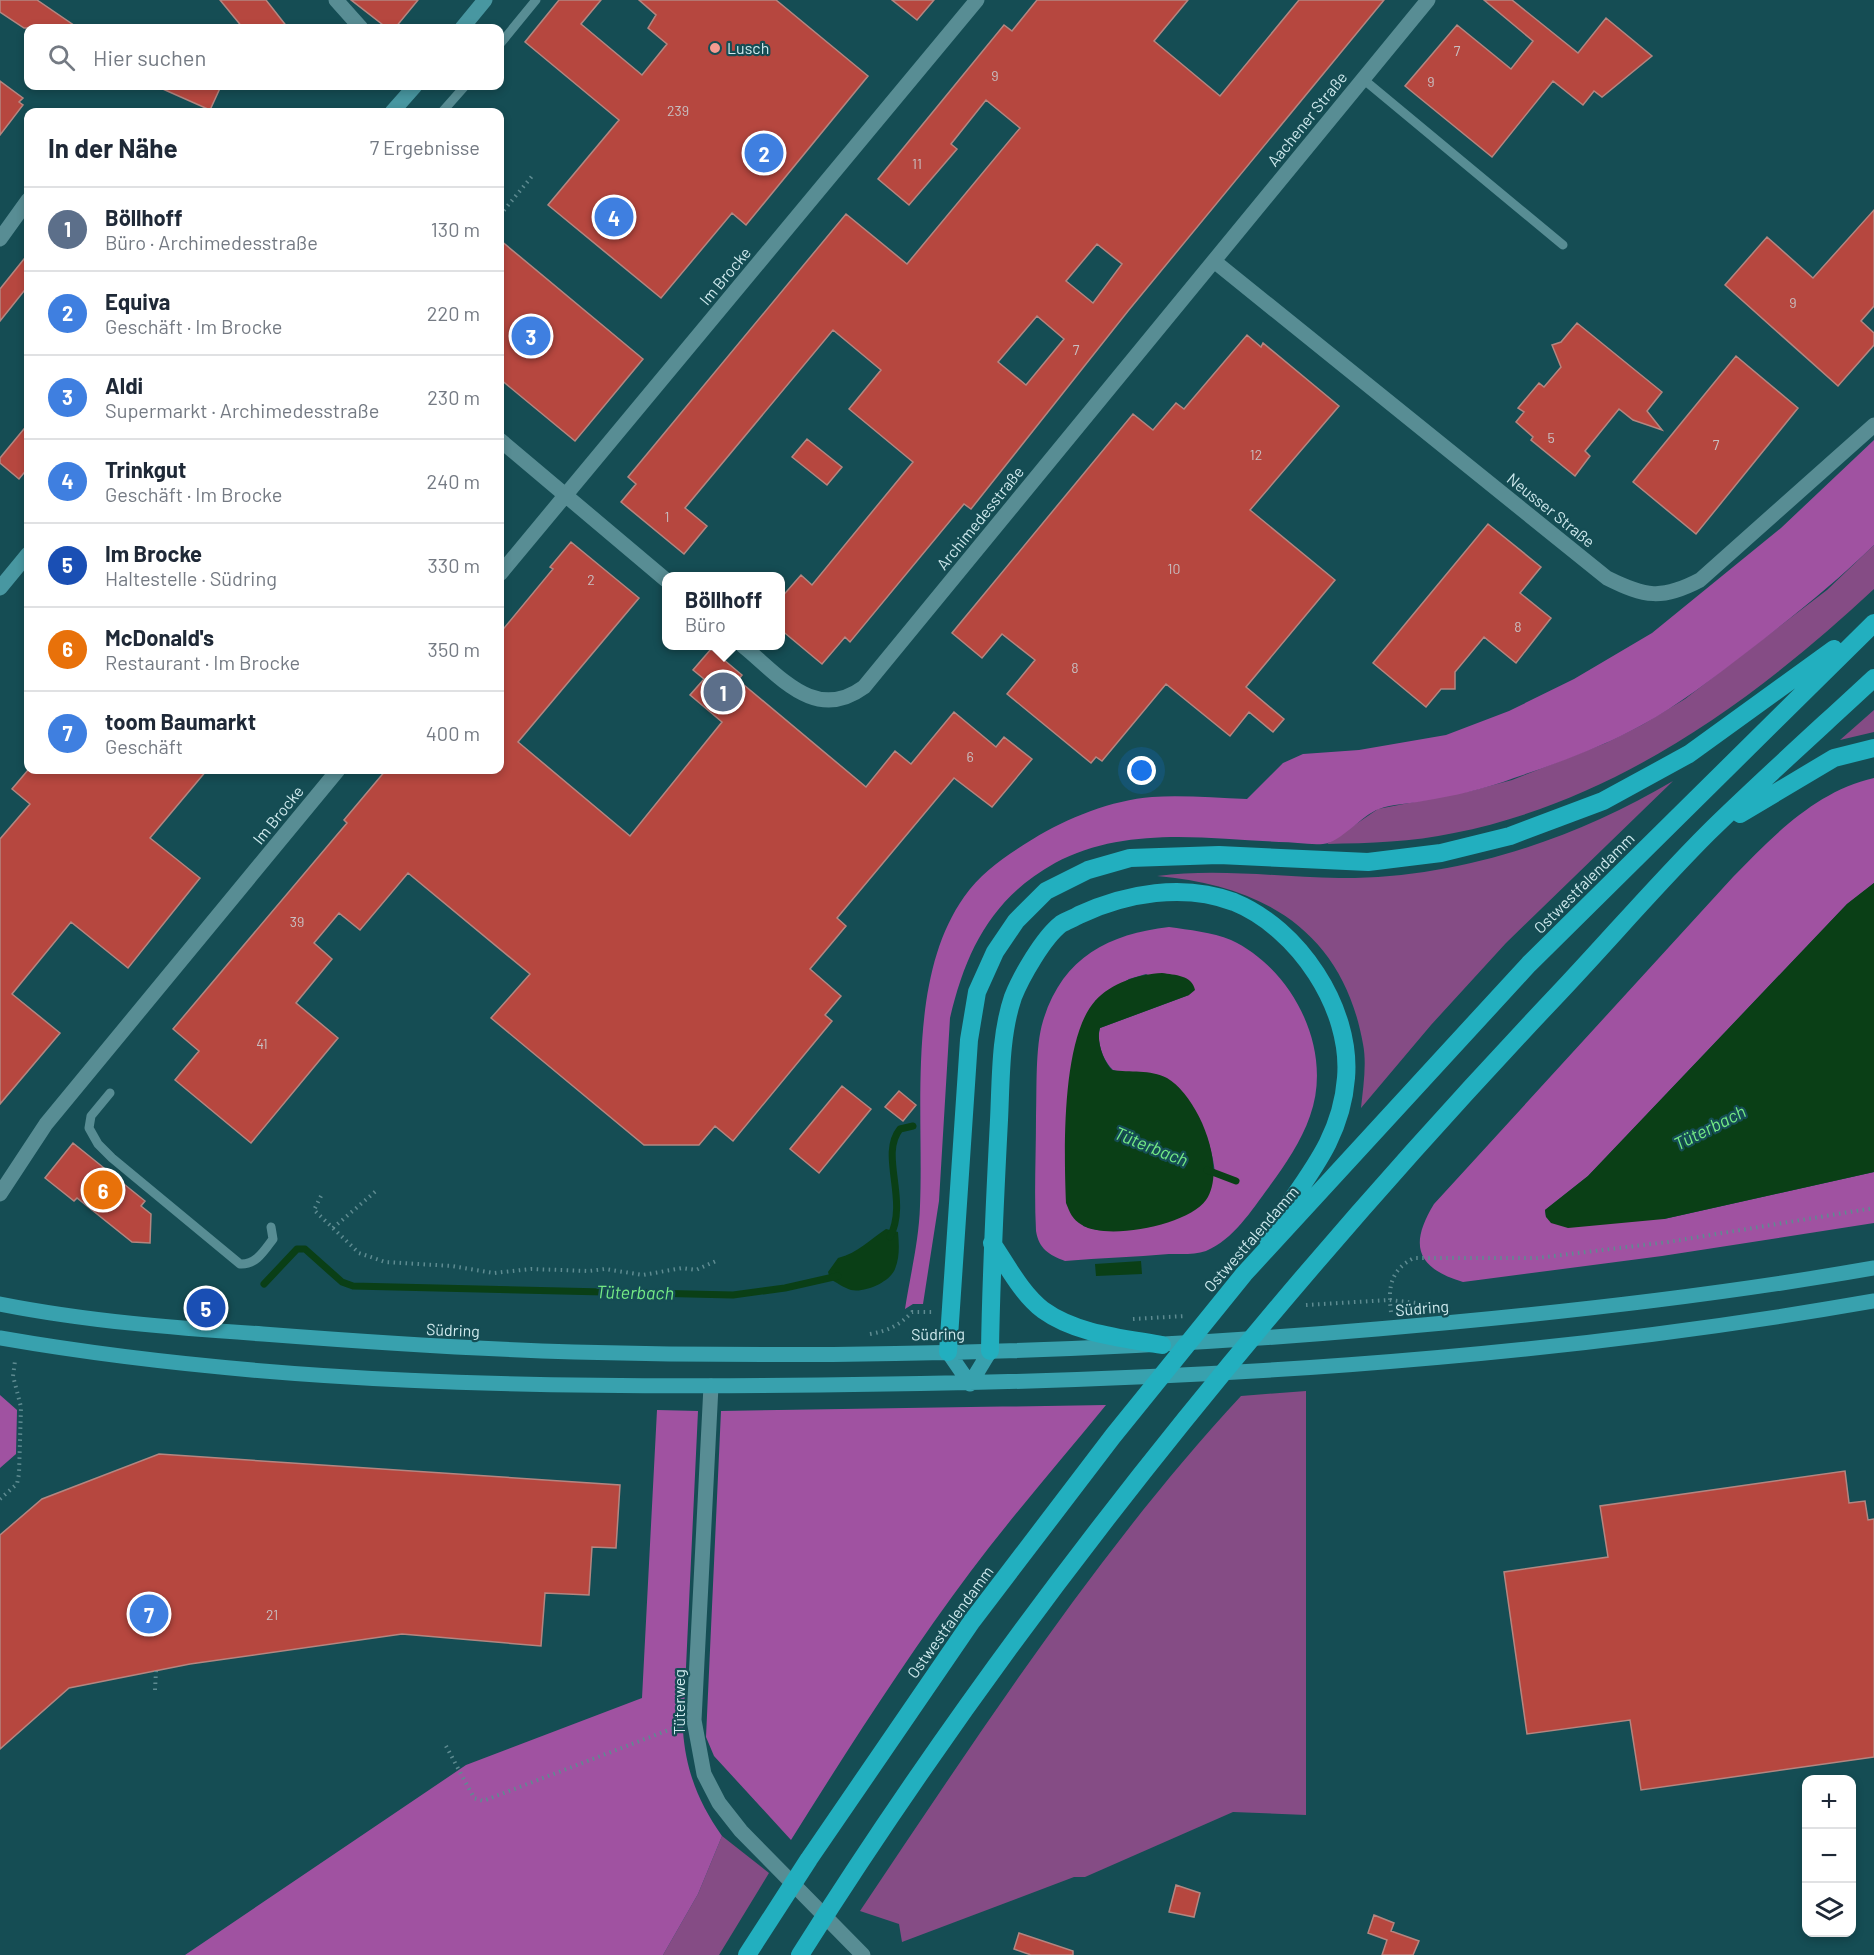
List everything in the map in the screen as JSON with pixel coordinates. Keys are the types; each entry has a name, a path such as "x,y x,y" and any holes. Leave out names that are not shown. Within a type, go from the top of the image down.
{"highway":[{"name":"Ostwestfalendamm","path":"747,1955 809,1859 972,1621 1113,1436 1244,1274 1529,964 1874,621"},
{"path":"948,1352 969,1040 976,992 995,952 1016,921 1046,891 1088,870 1130,858 1219,855 1368,862 1441,853 1510,836 1603,801 1689,754 1874,621"},
{"path":"800,1955 1020,1631 1175,1432 1309,1270 1482,1074 1705,836 1874,678"},
{"path":"1705,836 1815,767 1834,758 1874,748"},
{"path":"990,1351 992,1243 1003,1050 1013,998 1034,959 1061,924 1105,903 1158,891 1210,896 1235,903 1275,928 1305,957 1331,998 1345,1041 1346,1078 1327,1147 1309,1178 1281,1214 1244,1274"},
{"path":"992,1243 1023,1289 1043,1310 1092,1331 1162,1345"}],"main road":[{"name":"Südring","path":"0,1304 200,1330 433,1347 714,1356 948,1352 1162,1345 1393,1328 1606,1307 1785,1284 1874,1268"},
{"path":"0,1338 187,1363 350,1377 711,1386 970,1384 1177,1377 1495,1352 1791,1316 1874,1301"},
{"path":"970,1384 990,1351"},
{"path":"948,1352 970,1384"}],"street":[{"path":"336,0 357,24"},
{"path":"465,24 485,0"},
{"name":"Im Brocke","path":"504,569 977,0"},
{"name":"Aachener Straße","path":"1214,261 1428,0"},
{"path":"396,108 411,90"},
{"path":"0,239 24,206"},
{"name":"Neusser Straße","path":"1214,261 1608,578 1636,593 1655,595 1676,592 1700,580 1736,551 1874,424"},
{"name":"Archimedesstraße","path":"749,650 793,688 822,702 847,698 864,687 1214,261"},
{"path":"504,443 662,577"},
{"path":"0,588 24,559"},
{"name":"Im Brocke","path":"0,1194 46,1124 335,774"},
{"name":"Tüterweg","path":"711,1386 694,1720 704,1774 719,1803 741,1832 863,1955"}],"lane":[{"path":"504,39 536,0"},
{"path":"1363,79 1563,244"},
{"path":"446,108 461,90"},
{"path":"110,1094 91,1116 89,1128 98,1144 240,1264 246,1264 259,1257 273,1239 271,1227"}],"path":[{"path":"504,210 533,175"},
{"path":"333,1228 376,1191"},
{"path":"321,1196 314,1210 359,1253 385,1262 452,1266 494,1273 531,1269 590,1271 604,1269 643,1275 682,1268 696,1270 716,1261"},
{"path":"1393,1328 1390,1282 1402,1264 1414,1258 1537,1258 1668,1242 1874,1208"},
{"path":"862,1334 889,1330 902,1323 912,1312"},
{"path":"0,1499 17,1484 19,1474 21,1407 13,1376 15,1361"},
{"path":"155,1690 156,1671"},
{"path":"446,1746 474,1798 483,1801 694,1720"}],"shaded area":[{"path":"1874,440 1874,545 1828,587 1763,639 1696,690 1642,725 1580,754 1492,786 1379,809 1337,839 1323,844 1193,837 1136,839 1081,851 1055,863 1014,892 998,909 974,948 964,970 950,1018 939,1201 923,1304 913,1304 905,1309 919,1219 922,1047 933,967 946,930 964,897 987,871 1046,831 1106,806 1152,797 1247,799 1283,763 1303,754 1359,750 1446,735 1509,711 1574,679 1652,633 1781,528"},
{"path":"1874,545 1874,589 1828,630 1732,707 1680,741 1627,771 1571,797 1514,818 1454,833 1407,840 1327,844 1378,809 1471,791 1512,780 1606,743 1642,725 1685,699 1827,590"},
{"path":"1874,710 1874,732 1840,740"},
{"path":"1874,778 1874,883 1847,904 1588,1176 1545,1210 1546,1217 1664,1219 1874,1172 1874,1223 1662,1256 1463,1282 1435,1270 1422,1253 1420,1243 1421,1232 1434,1204 1764,846 1814,804 1853,784"},
{"path":"1673,781 1506,943 1431,1025 1361,1108 1365,1060 1353,1005 1337,971 1317,944 1292,921 1263,903 1231,890 1195,881 1157,876 1225,873 1339,878 1383,877 1426,872 1512,852 1554,838 1635,802"},
{"path":"1169,927 1224,937 1253,953 1273,970 1290,991 1303,1014 1312,1039 1316,1065 1316,1091 1310,1116 1287,1162 1269,1187 1241,1224 1216,1246 1193,1254 1065,1261 1042,1247 1036,1231 1037,1068 1040,1031 1051,999 1075,965 1107,943 1147,930","holes":["1146,974 1189,995 1100,1028 1100,1045 1106,1061 1113,1070 1178,1087 1203,1128 1211,1150 1215,1173 1114,1231 1083,1226 1095,1001 1129,979"]},
{"path":"1306,1391 1306,1815 1233,1812 1085,1877 1074,1877 902,1942 899,1924 860,1911 1041,1646 1089,1580 1189,1455 1241,1396"},
{"path":"0,1395 17,1410 16,1454 0,1468"},
{"path":"1106,1405 1004,1529 923,1637 791,1840 714,1756 706,1737 721,1411"},
{"path":"657,1410 698,1411 683,1731 687,1760 695,1786 722,1836 698,1894 663,1955 185,1955 466,1765 642,1698"},
{"path":"722,1836 769,1873 719,1955 663,1955 698,1894"}],"water":[{"path":"1874,883 1874,1172 1664,1219 1568,1228 1551,1223 1546,1217 1545,1210 1588,1176 1847,904"},
{"path":"1162,973 1187,979 1195,990 1189,995 1100,1028 1101,1050 1112,1070 1160,1075 1178,1087 1189,1100 1199,1116 1212,1152 1214,1170 1212,1186 1206,1200 1197,1209 1183,1217 1128,1231 1094,1230 1076,1220 1066,1203 1065,1127 1070,1068 1076,1042 1084,1019 1095,1001 1109,989 1144,975"},
{"path":"886,1229 898,1232 899,1241 897,1264 888,1278 876,1286 863,1290 848,1289 830,1279 828,1272 838,1258 857,1250"},
{"path":"1141,1261 1142,1274 1096,1276 1095,1264"}],"building":[{"path":"0,0 37,0 72,24 24,24 24,28 0,12"},
{"path":"220,0 266,0 285,24 240,24"},
{"path":"351,0 418,0 398,24 382,24"},
{"path":"559,0 601,0 581,24 642,75 667,44 648,28 656,15 639,0 776,0 868,76 746,225 732,213 661,298 548,205 619,120 525,42"},
{"path":"892,0 934,0 917,20"},
{"path":"1037,0 1188,0 1154,41 1220,96 1299,0 1384,0 1128,311 971,509 964,504 850,642 845,637 822,664 785,633 785,593 801,575 812,585 913,462 849,409 881,370 833,330 685,508 707,526 684,554 621,502 636,484 628,477 846,214 907,264 1020,128 986,100 951,144 957,149 909,205 878,179 1004,25 1012,31","holes":["1097,244 1122,264 1093,303 1066,281","1037,316 1064,339 1026,385 998,362"]},
{"path":"1484,0 1512,0 1578,53 1606,18 1652,56 1602,97 1594,91 1583,105 1553,81 1492,157 1405,86 1457,25 1511,69 1533,41"},
{"path":"0,81 23,98 19,102 23,105 0,135"},
{"path":"165,90 219,90 211,108 206,108"},
{"path":"1874,210 1874,306 1861,321 1874,333 1874,345 1838,386 1725,285 1767,237 1813,278"},
{"path":"504,243 643,359 575,441 504,382"},
{"path":"24,259 24,291 0,321 0,289"},
{"path":"1577,323 1662,392 1647,411 1662,430 1633,420 1619,409 1585,451 1590,456 1575,476 1531,440 1533,437 1516,422 1524,412 1518,408 1539,383 1544,387 1561,367 1552,345 1561,342"},
{"path":"1247,335 1261,347 1263,343 1339,406 1250,510 1335,580 1246,687 1284,719 1273,732 1249,712 1230,736 1166,684 1102,761 1096,757 1091,763 1007,694 1035,660 1002,634 982,658 952,633 1133,414 1153,430 1176,403 1184,409"},
{"path":"1736,356 1798,408 1696,534 1633,482"},
{"path":"24,429 24,473 19,479 0,463 0,458"},
{"path":"807,439 842,467 827,485 792,457"},
{"path":"1488,524 1541,567 1520,593 1551,618 1516,663 1484,637 1455,672 1455,689 1441,689 1426,707 1373,663"},
{"path":"571,542 639,598 518,742 630,836 722,722 690,695 704,679 693,670 710,650 742,675 738,680 866,787 895,751 911,764 954,712 996,747 1004,737 1032,759 992,807 954,778 837,918 846,926 810,969 841,996 825,1015 832,1021 733,1141 715,1126 699,1145 644,1145 491,1018 530,974 408,873 360,930 339,913 314,943 332,959 296,1003 338,1038 251,1143 175,1080 199,1051 173,1029 347,823 344,820 383,774 504,774 504,628 553,569 550,567"},
{"path":"25,774 204,774 150,838 200,878 128,968 71,922 12,994 60,1033 0,1104 0,839 30,804 12,789"},
{"path":"842,1086 871,1109 819,1173 790,1149"},
{"path":"899,1091 916,1105 903,1121 885,1107"},
{"path":"73,1143 145,1201 141,1206 151,1214 150,1243 132,1242 77,1198 74,1201 45,1178"},
{"path":"159,1454 620,1485 616,1548 592,1547 589,1595 545,1593 541,1646 402,1634 190,1664 69,1688 0,1749 0,1535 42,1499"},
{"path":"1845,1471 1849,1503 1865,1501 1868,1520 1874,1519 1874,1757 1641,1790 1630,1720 1527,1734 1504,1572 1608,1557 1600,1506"},
{"path":"1176,1885 1200,1893 1194,1917 1169,1912"},
{"path":"1374,1915 1394,1923 1391,1931 1419,1941 1413,1955 1382,1955 1387,1940 1368,1933"},
{"path":"1019,1933 1073,1951 1073,1955 1031,1955 1014,1949"}],"waterway":[{"name":"Tüterbach","path":"890,1237 897,1208 892,1152 894,1140 900,1129 913,1126"},
{"name":"Tüterbach","path":"1207,1170 1236,1181"},
{"name":"Tüterbach","path":"264,1284 297,1249 305,1249 342,1282 353,1286 733,1295 785,1288 838,1276"}],"place":[{"name":"Lusch","path":"715,48"},
{"name":"Equiva","path":"764,153"},
{"name":"Trinkgut","path":"614,217"},
{"name":"Aldi","path":"531,336"},
{"name":"Böllhoff","path":"723,692"},
{"name":"McDonald's","path":"103,1190"},
{"name":"Im Brocke","path":"206,1308"},
{"name":"toom Baumarkt","path":"149,1614"}]}
